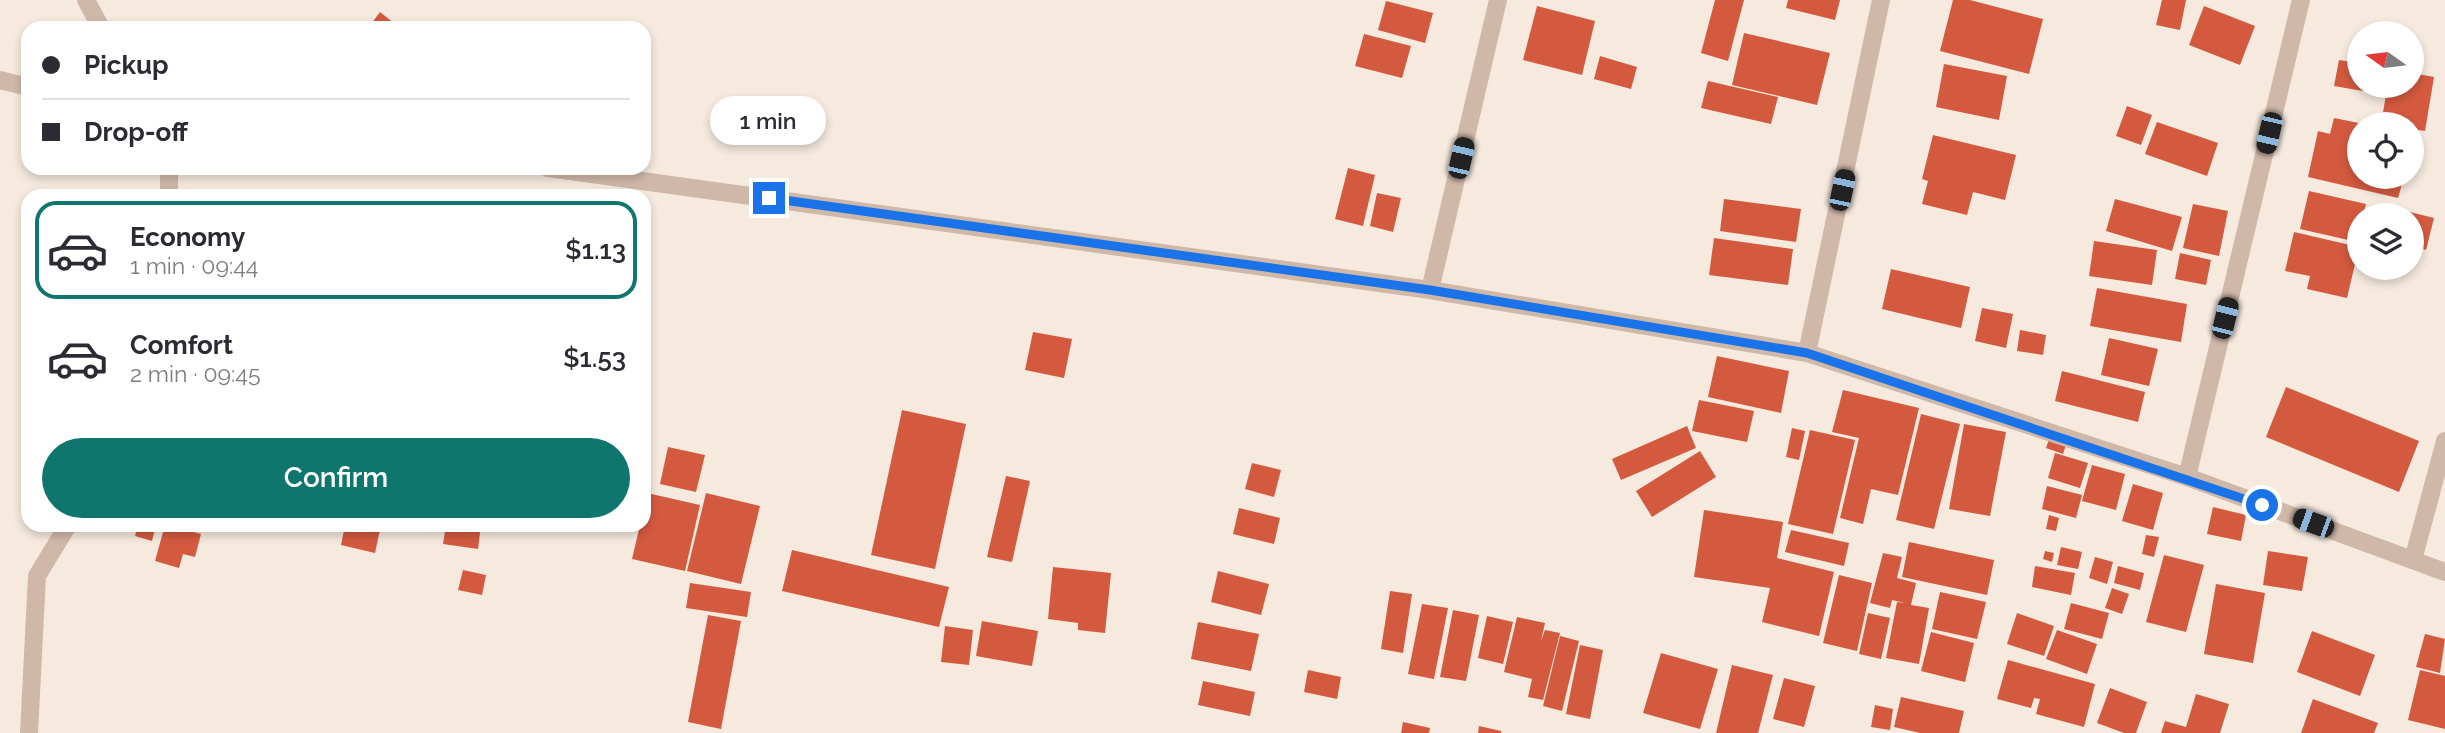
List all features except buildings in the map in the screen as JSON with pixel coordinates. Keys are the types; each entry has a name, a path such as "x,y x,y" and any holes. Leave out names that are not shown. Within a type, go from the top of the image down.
{"street":[{"path":"86,0 97,21"},
{"path":"1430,290 1498,0"},
{"path":"1807,353 1881,0"},
{"path":"2187,477 2301,0"},
{"path":"0,80 21,85"},
{"path":"599,175 1430,290 1807,353 2187,477 2445,572"},
{"path":"2413,560 2445,442"},
{"path":"29,733 37,576 64,532"}],"route":[{"path":"769,198 1430,290 1807,353 2187,477 2262,505"}]}
